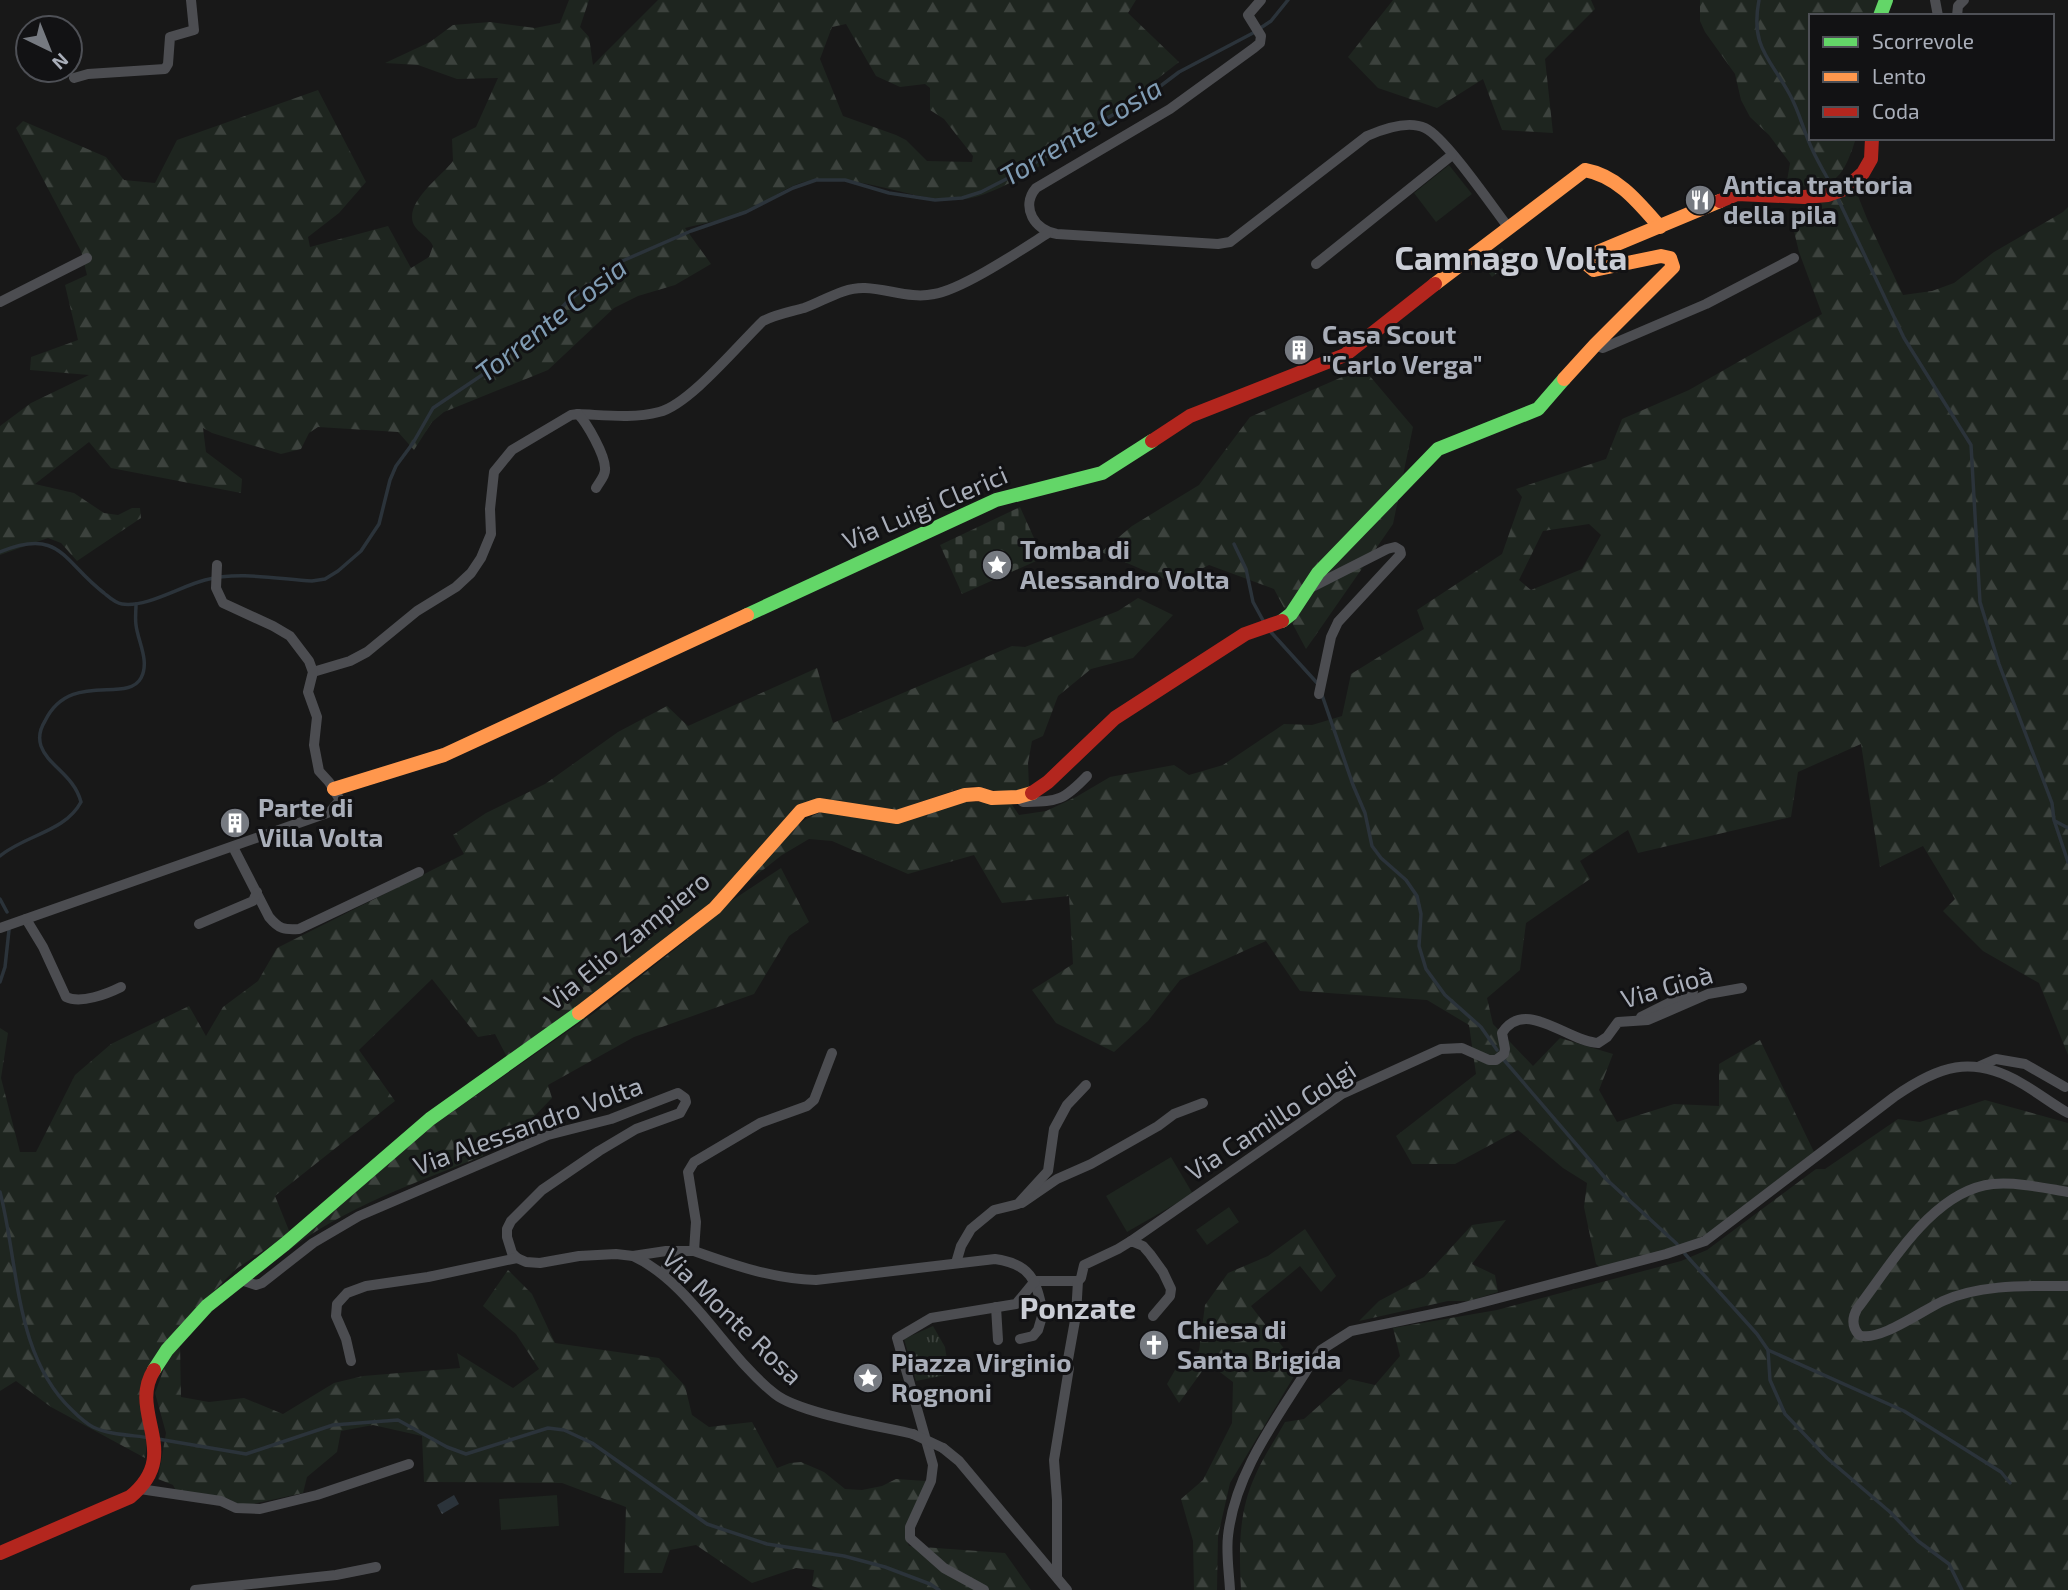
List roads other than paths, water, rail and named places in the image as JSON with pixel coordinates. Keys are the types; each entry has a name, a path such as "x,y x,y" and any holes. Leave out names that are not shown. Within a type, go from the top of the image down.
{"street":[{"path":"84,75 165,69 168,64 170,37 194,30 191,0"},
{"path":"1048,233 1031,215 1029,196 1043,183 1170,109 1260,43 1261,36 1248,15 1261,0"},
{"path":"313,672 350,661 367,652 416,611 456,587 471,573 491,534 491,484 494,472 512,450 570,415 629,416 659,412 678,404 763,321 777,314 805,308 837,293 863,288 914,296 935,294 955,287 1048,233 1218,244 1230,242 1367,136 1386,128 1423,127 1440,139 1507,227"},
{"path":"1660,227 1737,194 1804,197 1828,195 1845,189 1863,173 1871,159 1872,140"},
{"path":"1316,264 1452,155"},
{"name":"Via Luigi Clerici","path":"337,794 444,755 996,500 1102,473 1190,416 1345,355 1507,227 1585,170 1602,176 1629,193 1660,227"},
{"name":"Via Elio Zampiero","path":"140,1489 150,1474 156,1455 146,1391 149,1377 157,1363 207,1306 285,1244 430,1119 604,995 715,908 801,811 819,805 898,817 965,794 992,798 1018,797 1032,793 1048,782 1115,718 1245,634 1279,624 1292,614 1318,573 1438,449 1538,409 1594,345 1647,290 1670,271 1672,262 1670,258 1658,255 1594,270 1588,264 1588,259 1598,250 1660,227"},
{"path":"0,302 87,258"},
{"path":"1594,345 1603,348 1706,304 1794,258"},
{"path":"578,414 586,421 606,465 605,474 596,488"},
{"path":"1307,589 1387,549 1395,547 1400,550 1401,554 1390,567 1338,622 1331,637 1319,694"},
{"path":"0,928 330,812 337,794 319,771 314,745 317,717 308,692 313,672 302,649 290,636 273,625 223,603 216,588 217,565"},
{"path":"1018,797 1023,802 1056,801 1070,794 1087,776"},
{"path":"233,847 269,917 276,926 284,930 299,929 418,872"},
{"path":"199,924 253,901 257,892"},
{"path":"22,920 43,947 66,997 72,1000 86,998 121,987"},
{"name":"Via Gioà","path":"1481,1057 1496,1060 1504,1054 1502,1034 1509,1025 1520,1020 1535,1020 1578,1040 1598,1043 1607,1037 1618,1022 1648,1020 1708,994 1742,988"},
{"path":"1635,1021 1693,991"},
{"name":"Via Camillo Golgi","path":"1078,1280 1084,1265 1118,1250 1342,1094 1441,1049 1462,1048 1481,1057"},
{"path":"694,1251 695,1222 688,1172 690,1166 694,1161 760,1123 807,1106 814,1100 832,1053"},
{"path":"1230,1590 1228,1538 1233,1509 1245,1473 1312,1362 1321,1350 1351,1331 1470,1306 1666,1254 1705,1241 1923,1077 1946,1069 1980,1066 1996,1059 2025,1064 2065,1087"},
{"path":"1980,1066 2019,1081 2068,1113"},
{"path":"1018,1205 1048,1171 1054,1129 1067,1105 1086,1085"},
{"name":"Via Alessandro Volta","path":"238,1279 257,1285 262,1283 313,1243 359,1216 536,1140 611,1119 678,1093 685,1098 685,1107 680,1113 636,1129 599,1151 542,1190 526,1205 507,1229 508,1246 517,1258"},
{"path":"956,1263 961,1246 971,1229 993,1210 1027,1201 1057,1180 1091,1164 1174,1115 1203,1102"},
{"path":"2068,1192 2031,1185 1993,1184 1970,1189 1954,1197 1928,1217 1857,1309 1853,1324 1859,1335 1872,1337 1967,1292 2027,1286 2068,1286"},
{"path":"1131,1241 1143,1246 1150,1254 1171,1289 1170,1296 1153,1316"},
{"path":"663,1274 671,1257 678,1251"},
{"path":"351,1362 346,1339 336,1316 337,1304 347,1293 366,1286 428,1277 517,1258 540,1263 579,1256 633,1256 678,1251 694,1251 770,1274 806,1280 956,1263 1001,1260 1016,1263 1035,1280 1043,1313 1038,1330 1033,1336 1020,1339"},
{"name":"Via Monte Rosa","path":"633,1256 663,1274 759,1379 785,1401 913,1434 943,1448 959,1461 1067,1590"},
{"path":"1035,1280 1078,1280 1076,1315 1054,1460 1057,1577"},
{"path":"984,1590 944,1568 910,1538 910,1527 931,1481 933,1465 897,1338 931,1318 1016,1304 1035,1280"},
{"path":"996,1307 999,1340"},
{"path":"1043,1313 1076,1315"},
{"path":"0,1553 130,1497 140,1489 221,1501 236,1508 260,1509 317,1495 409,1464"},
{"path":"195,1590 336,1575 376,1567"}],"water":[{"path":"454,1495 459,1504 442,1514 437,1505"}],"waterway":[{"name":"Torrente Cosia","path":"0,552 20,545 49,546 60,552 110,598 122,604 142,603 218,577 245,576 312,581 325,579 361,551 379,524 396,466 433,408 494,367 504,352 529,341 568,301 620,262 691,231 746,212 793,188 816,180 845,180 889,193 935,200 962,198 981,192 1022,171 1096,124 1146,97 1179,72 1253,33 1271,21 1288,0"},
{"path":"1759,0 1757,29 1760,41 1793,102 1810,144 1834,190"},
{"path":"1837,197 1904,338 1971,445 1980,602 1999,664 2052,803 2054,820 2068,862"},
{"path":"1234,544 1246,569 1253,602 1265,624"},
{"path":"0,856 55,827 74,812 81,802 73,785 44,753 40,743 41,730 56,706 69,696 97,690 124,689 141,678 144,658 136,625 136,604"},
{"path":"1269,630 1318,684"},
{"path":"1322,695 1365,813 1372,846 1381,858 1406,880 1417,896 1421,914 1419,946 1426,969 1445,995 1481,1027 1497,1050"},
{"path":"2055,821 2068,828"},
{"path":"0,899 7,912"},
{"path":"0,982 5,967 9,930"},
{"path":"1504,1060 1606,1179 1677,1244"},
{"path":"0,1192 21,1308 39,1363 53,1388 75,1413 93,1427 151,1438"},
{"path":"1685,1254 1757,1334 1768,1350 1904,1411 2001,1472 2010,1483"},
{"path":"1768,1350 1770,1380 1785,1414 1827,1458 1890,1512 1918,1541 1949,1564 1962,1590"},
{"path":"158,1439 246,1454 333,1425 398,1420 447,1447 466,1454 548,1428 564,1430 592,1443 707,1524 767,1544 844,1556 885,1567 939,1590"}],"place":[{"name":"Antica trattoria della pila","path":"1700,200"},
{"name":"Casa Scout \"Carlo Verga\"","path":"1299,350"},
{"name":"Tomba di Alessandro Volta","path":"997,565"},
{"name":"Parte di Villa Volta","path":"235,823"},
{"name":"Chiesa di Santa Brigida","path":"1154,1345"},
{"name":"Piazza Virginio Rognoni","path":"868,1378"}],"district":[{"name":"Camnago Volta","path":"1511,258"},
{"name":"Ponzate","path":"1078,1309"}]}
